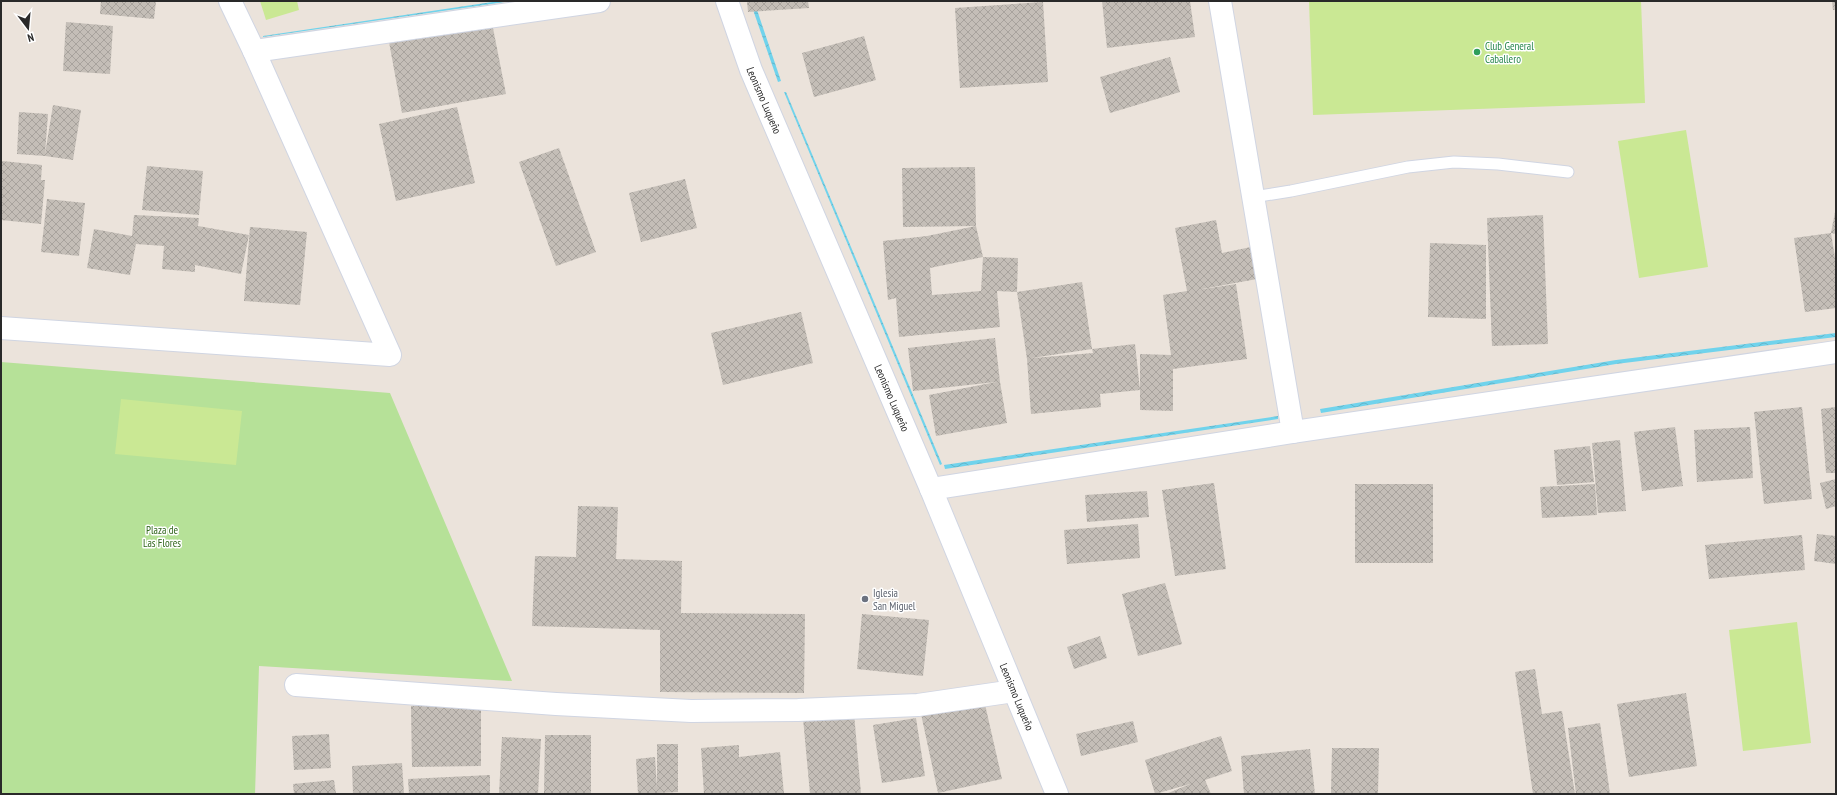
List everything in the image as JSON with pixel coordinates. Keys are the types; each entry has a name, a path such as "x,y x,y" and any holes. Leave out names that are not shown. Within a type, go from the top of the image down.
{"street":[{"path":"1,328 390,355 254,51 230,1"},
{"path":"254,51 599,1"},
{"name":"Leonismo Luqueño","path":"727,1 754,78 931,489 1055,794"},
{"path":"1220,1 1293,432"},
{"path":"931,489 1293,432 1836,352"},
{"path":"296,685 556,704 691,711 798,710 918,705 1014,691"}],"lane":[{"path":"1253,196 1291,191 1408,167 1454,162 1498,164 1568,172"}],"green space":[{"path":"260,1 297,1 299,10 266,20"},
{"name":"Club General Caballero","path":"1309,1 1641,1 1645,103 1313,115"},
{"path":"1686,130 1708,267 1639,278 1618,141"},
{"name":"Plaza de Las Flores","path":"1,362 390,393 512,681 259,666 255,794 1,794"},
{"path":"121,399 242,411 236,465 115,454"},
{"path":"1797,622 1811,743 1743,751 1729,630"}],"water":[{"path":"499,1 511,1 263,37 263,36"},
{"path":"750,1 754,1 781,81 778,82"},
{"path":"784,92 786,92 942,464 940,465"},
{"path":"1836,333 1836,337 1616,364 1321,413 1320,409 1616,360"},
{"path":"1278,416 1278,419 945,469 944,465"}],"building":[{"path":"101,1 156,1 154,19 100,14"},
{"path":"747,1 808,1 809,8 748,12"},
{"path":"1102,1 1190,1 1195,37 1107,48"},
{"path":"1832,1 1836,1 1836,10 1833,10"},
{"path":"1043,2 1048,82 960,88 955,8"},
{"path":"66,22 113,26 110,74 63,71"},
{"path":"492,23 506,94 402,113 389,42"},
{"path":"864,36 876,80 814,97 802,53"},
{"path":"1170,57 1180,92 1110,113 1100,77"},
{"path":"53,105 81,110 73,160 17,154 19,112 48,114 45,154"},
{"path":"457,107 475,183 396,201 379,124"},
{"path":"559,148 596,252 556,266 519,162"},
{"path":"2,161 42,165 41,180 45,180 41,224 1,220"},
{"path":"147,166 203,171 199,215 142,210"},
{"path":"975,167 976,226 903,227 902,168"},
{"path":"685,179 697,228 641,242 629,193"},
{"path":"47,199 85,203 79,256 41,252"},
{"path":"1836,212 1836,234 1831,233"},
{"path":"134,215 199,218 198,226 249,235 241,274 195,265 195,272 162,269 164,246 136,244 130,275 87,268 94,229 132,236"},
{"path":"1543,215 1548,344 1492,346 1487,218"},
{"path":"1216,220 1222,253 1251,247 1257,279 1197,290 1236,284 1247,359 1173,369 1173,411 1140,410 1140,354 1171,355 1163,295 1187,291 1175,228"},
{"path":"976,226 983,257 1018,258 1017,292 997,291 1000,327 899,337 896,298 888,300 883,241 927,236","holes":["983,257 981,291 932,295 930,268"]},
{"path":"250,227 307,232 300,305 244,301"},
{"path":"1831,233 1836,264 1836,308 1805,312 1794,238"},
{"path":"1430,243 1486,245 1486,319 1428,317"},
{"path":"1082,282 1092,349 1135,344 1140,390 1100,394 1101,407 1031,414 1027,359 1017,292","holes":["1092,349 1093,353 1033,358 1032,358"]},
{"path":"801,312 813,363 723,385 711,333"},
{"path":"995,338 1007,423 936,436 929,395 996,382 913,391 908,348"},
{"path":"1802,407 1812,499 1764,504 1754,412"},
{"path":"1836,407 1836,473 1826,473 1821,409"},
{"path":"1675,427 1683,486 1642,491 1634,432"},
{"path":"1750,427 1753,478 1697,482 1694,430"},
{"path":"1620,440 1626,511 1598,513 1592,443"},
{"path":"1590,446 1594,482 1557,485 1554,450"},
{"path":"1836,479 1836,506 1826,509 1820,483"},
{"path":"1214,483 1226,569 1175,576 1162,490"},
{"path":"1355,484 1433,484 1433,563 1355,563"},
{"path":"1595,484 1597,515 1542,518 1540,487"},
{"path":"1147,491 1149,517 1087,522 1085,495"},
{"path":"578,506 618,507 616,559 682,561 681,613 805,614 804,693 660,692 660,630 532,626 535,556 576,557"},
{"path":"1138,524 1140,558 1067,564 1064,530"},
{"path":"1817,534 1836,536 1836,564 1814,561"},
{"path":"1802,535 1805,570 1709,579 1705,545"},
{"path":"1165,583 1182,644 1138,656 1122,594"},
{"path":"862,614 929,620 923,676 857,669"},
{"path":"1100,636 1107,658 1074,669 1067,647"},
{"path":"1535,669 1542,714 1562,711 1575,794 1533,794 1515,672"},
{"path":"1686,693 1697,766 1629,777 1617,704"},
{"path":"984,700 1002,779 938,793 921,714"},
{"path":"481,705 481,766 412,767 411,706"},
{"path":"854,713 861,794 810,794 803,718"},
{"path":"916,718 925,776 882,783 873,725"},
{"path":"1133,721 1138,742 1081,756 1076,734"},
{"path":"1600,723 1610,794 1576,794 1568,728"},
{"path":"329,734 331,768 294,770 292,736"},
{"path":"545,735 591,735 591,794 544,794"},
{"path":"1221,736 1232,771 1205,780 1211,794 1166,794 1190,784 1155,794 1145,760"},
{"path":"502,737 541,739 538,794 499,794"},
{"path":"657,744 678,744 678,792 638,794 636,759 655,757 657,788"},
{"path":"739,745 739,757 780,752 784,794 704,794 701,748"},
{"path":"1332,748 1379,748 1378,794 1331,794"},
{"path":"1310,749 1315,794 1244,794 1241,756"},
{"path":"402,763 404,794 353,794 352,766"},
{"path":"490,775 490,794 409,794 408,779"},
{"path":"334,780 336,794 294,794 293,784"}],"place":[{"name":"Club General Caballero","path":"1477,52"},
{"name":"Iglesia San Miguel","path":"865,599"}]}
